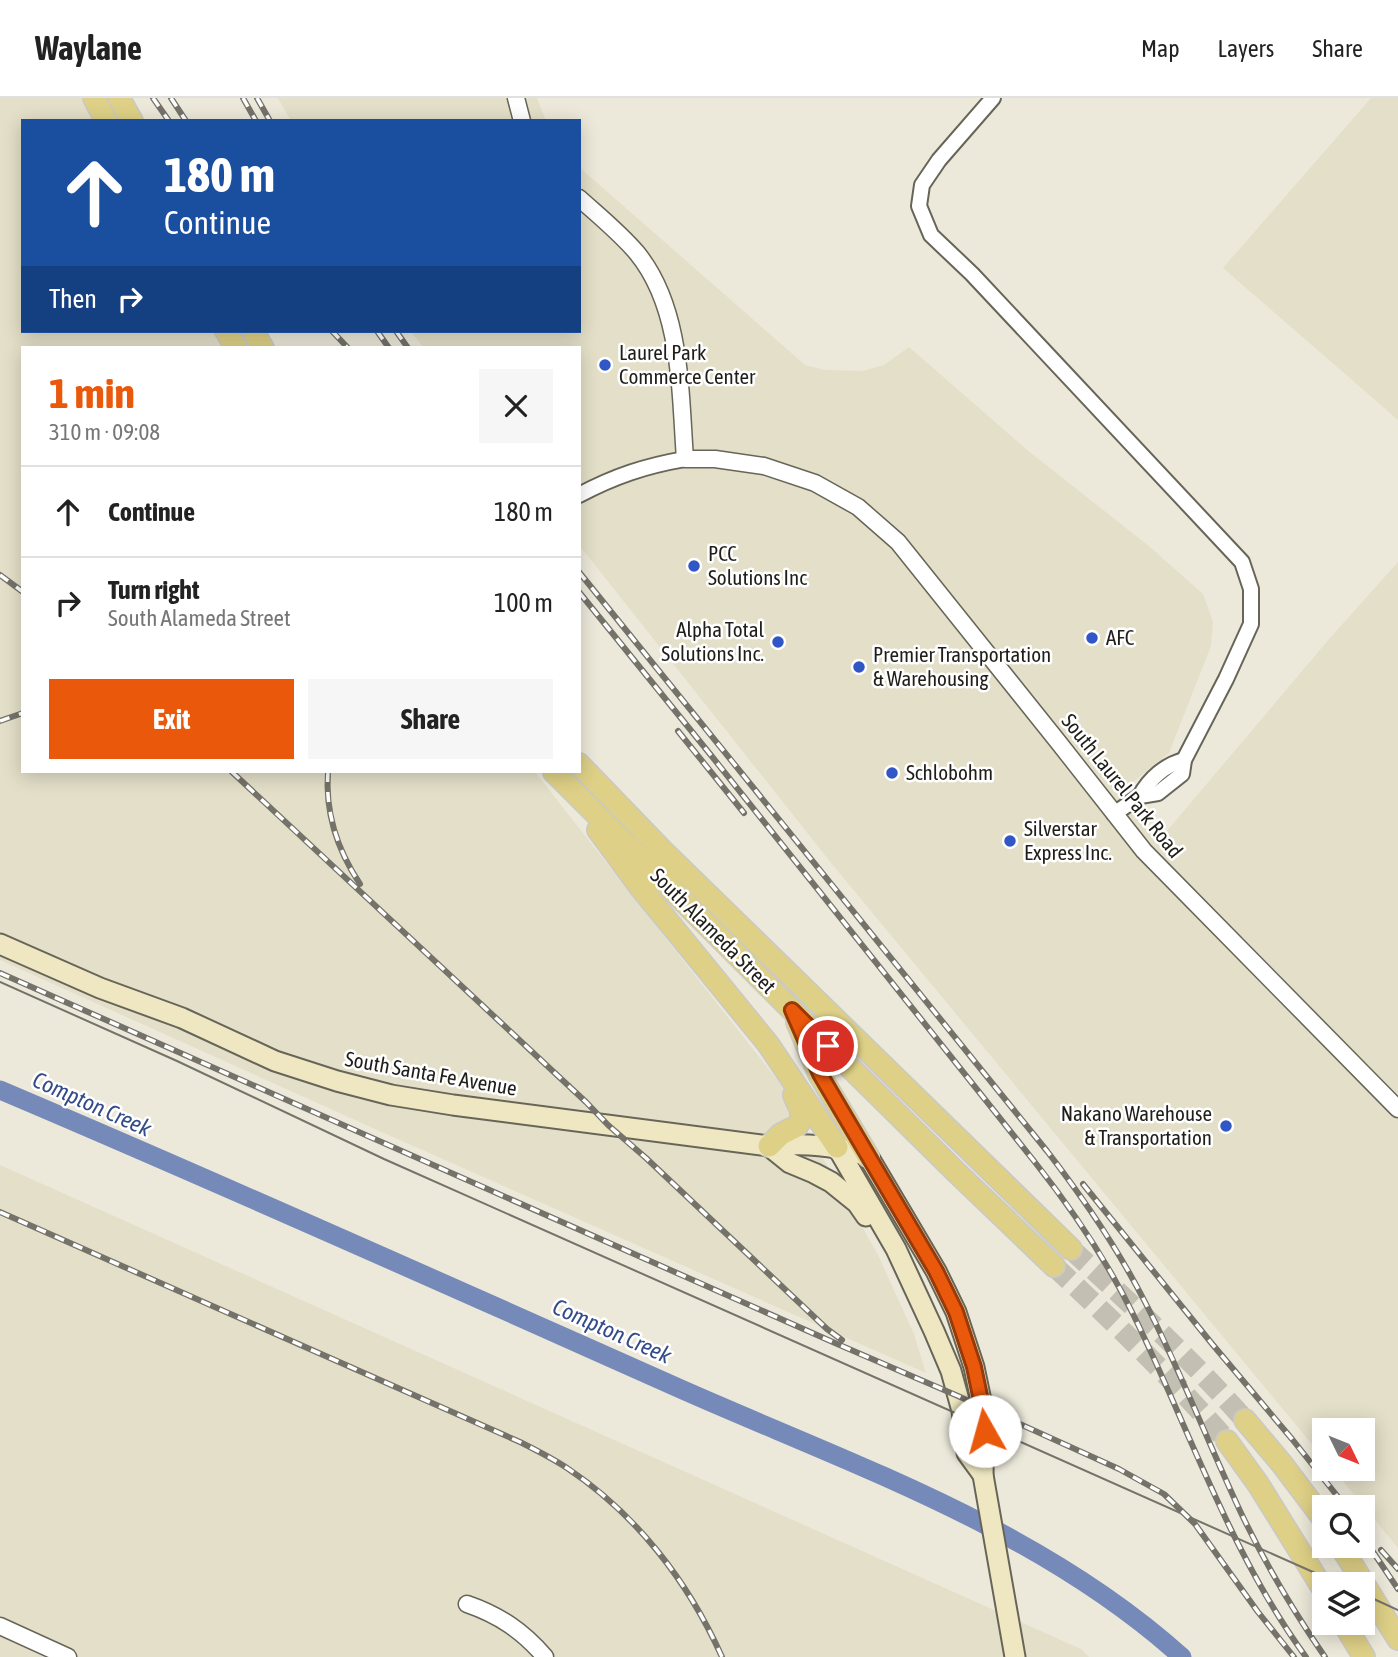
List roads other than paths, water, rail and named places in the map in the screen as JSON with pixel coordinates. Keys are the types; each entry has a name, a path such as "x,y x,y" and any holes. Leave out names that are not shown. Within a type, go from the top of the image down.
{"main road":[{"path":"94,98 106,119"},
{"path":"119,98 131,119"},
{"name":"South Alameda Street","path":"581,766 663,851 1071,1249"},
{"path":"556,773 640,887 768,1044 838,1147 896,1249 934,1331 951,1371 962,1411 967,1453 983,1475"},
{"name":"South Alameda Street","path":"556,773 792,1010 1054,1266"},
{"name":"South Santa Fe Avenue","path":"0,944 100,988 182,1018 275,1061 391,1095 769,1146 798,1144 838,1147 869,1156"},
{"path":"779,963 792,1010 820,1074 936,1271 958,1320 974,1367 984,1415 983,1475 1015,1657"},
{"path":"768,1044 802,1111 797,1126 781,1134 769,1146 790,1163 814,1173 846,1194 896,1249"},
{"path":"934,1331 958,1320"},
{"path":"1245,1420 1312,1504"},
{"path":"1227,1441 1258,1483 1313,1572"},
{"path":"1348,1558 1398,1639"},
{"path":"1351,1635 1364,1657"}],"street":[{"path":"516,98 521,119"},
{"path":"993,98 939,160 922,185 919,206 931,235 972,274 1242,562 1251,589 1251,624 1184,760 1174,763 1154,777 1146,784 1140,796 1114,814"},
{"path":"581,200 637,254 654,278 663,300 678,369 685,459"},
{"name":"South Laurel Park Road","path":"581,494 635,470 685,459 715,459 764,466 815,483 858,507 898,542 1153,860 1398,1109"},
{"path":"467,1604 510,1623 544,1657"},
{"path":"0,1626 68,1657"}],"waterway":[{"name":"Compton Creek","path":"0,1090 944,1504 1007,1536 1068,1572 1127,1612 1182,1657"}],"tunnel":[{"path":"1071,1249 1182,1353 1245,1420"},
{"path":"1054,1266 1143,1351 1227,1441"}],"tram line":[{"path":"0,982 177,1061 384,1159 1313,1572"},
{"path":"1375,1599 1398,1610"}],"railway":[{"path":"153,98 168,119"},
{"path":"171,98 185,119"},
{"path":"243,98 255,119"},
{"path":"257,98 269,119"},
{"path":"334,333 346,346"},
{"path":"378,333 388,346"},
{"path":"397,333 407,346"},
{"path":"581,574 1047,1151 1087,1206 1124,1263 1145,1302 1261,1552 1325,1657"},
{"path":"0,575 21,591"},
{"path":"581,594 1034,1161 1075,1216 1100,1254 1133,1314 1212,1489 1255,1576 1306,1657"},
{"path":"0,721 21,714"},
{"path":"678,731 744,813"},
{"path":"233,773 827,1329 842,1340"},
{"path":"328,773 331,816 339,845 360,884"},
{"path":"0,973 1119,1469 1164,1494 1195,1524 1294,1657"},
{"path":"1083,1184 1336,1495"},
{"path":"0,1212 520,1442 561,1464 616,1506 658,1551 693,1602 722,1657"},
{"path":"1381,1550 1398,1569"},
{"path":"1375,1555 1398,1589"}],"place":[{"name":"Laurel Park Commerce Center","path":"605,365"},
{"name":"PCC Solutions Inc","path":"694,566"},
{"name":"AFC","path":"1092,638"},
{"name":"Alpha Total Solutions Inc.","path":"778,642"},
{"name":"Premier Transportation & Warehousing","path":"859,667"},
{"name":"Schlobohm","path":"892,773"},
{"name":"Silverstar Express Inc.","path":"1010,841"},
{"name":"Nakano Warehouse & Transportation","path":"1226,1126"}]}
